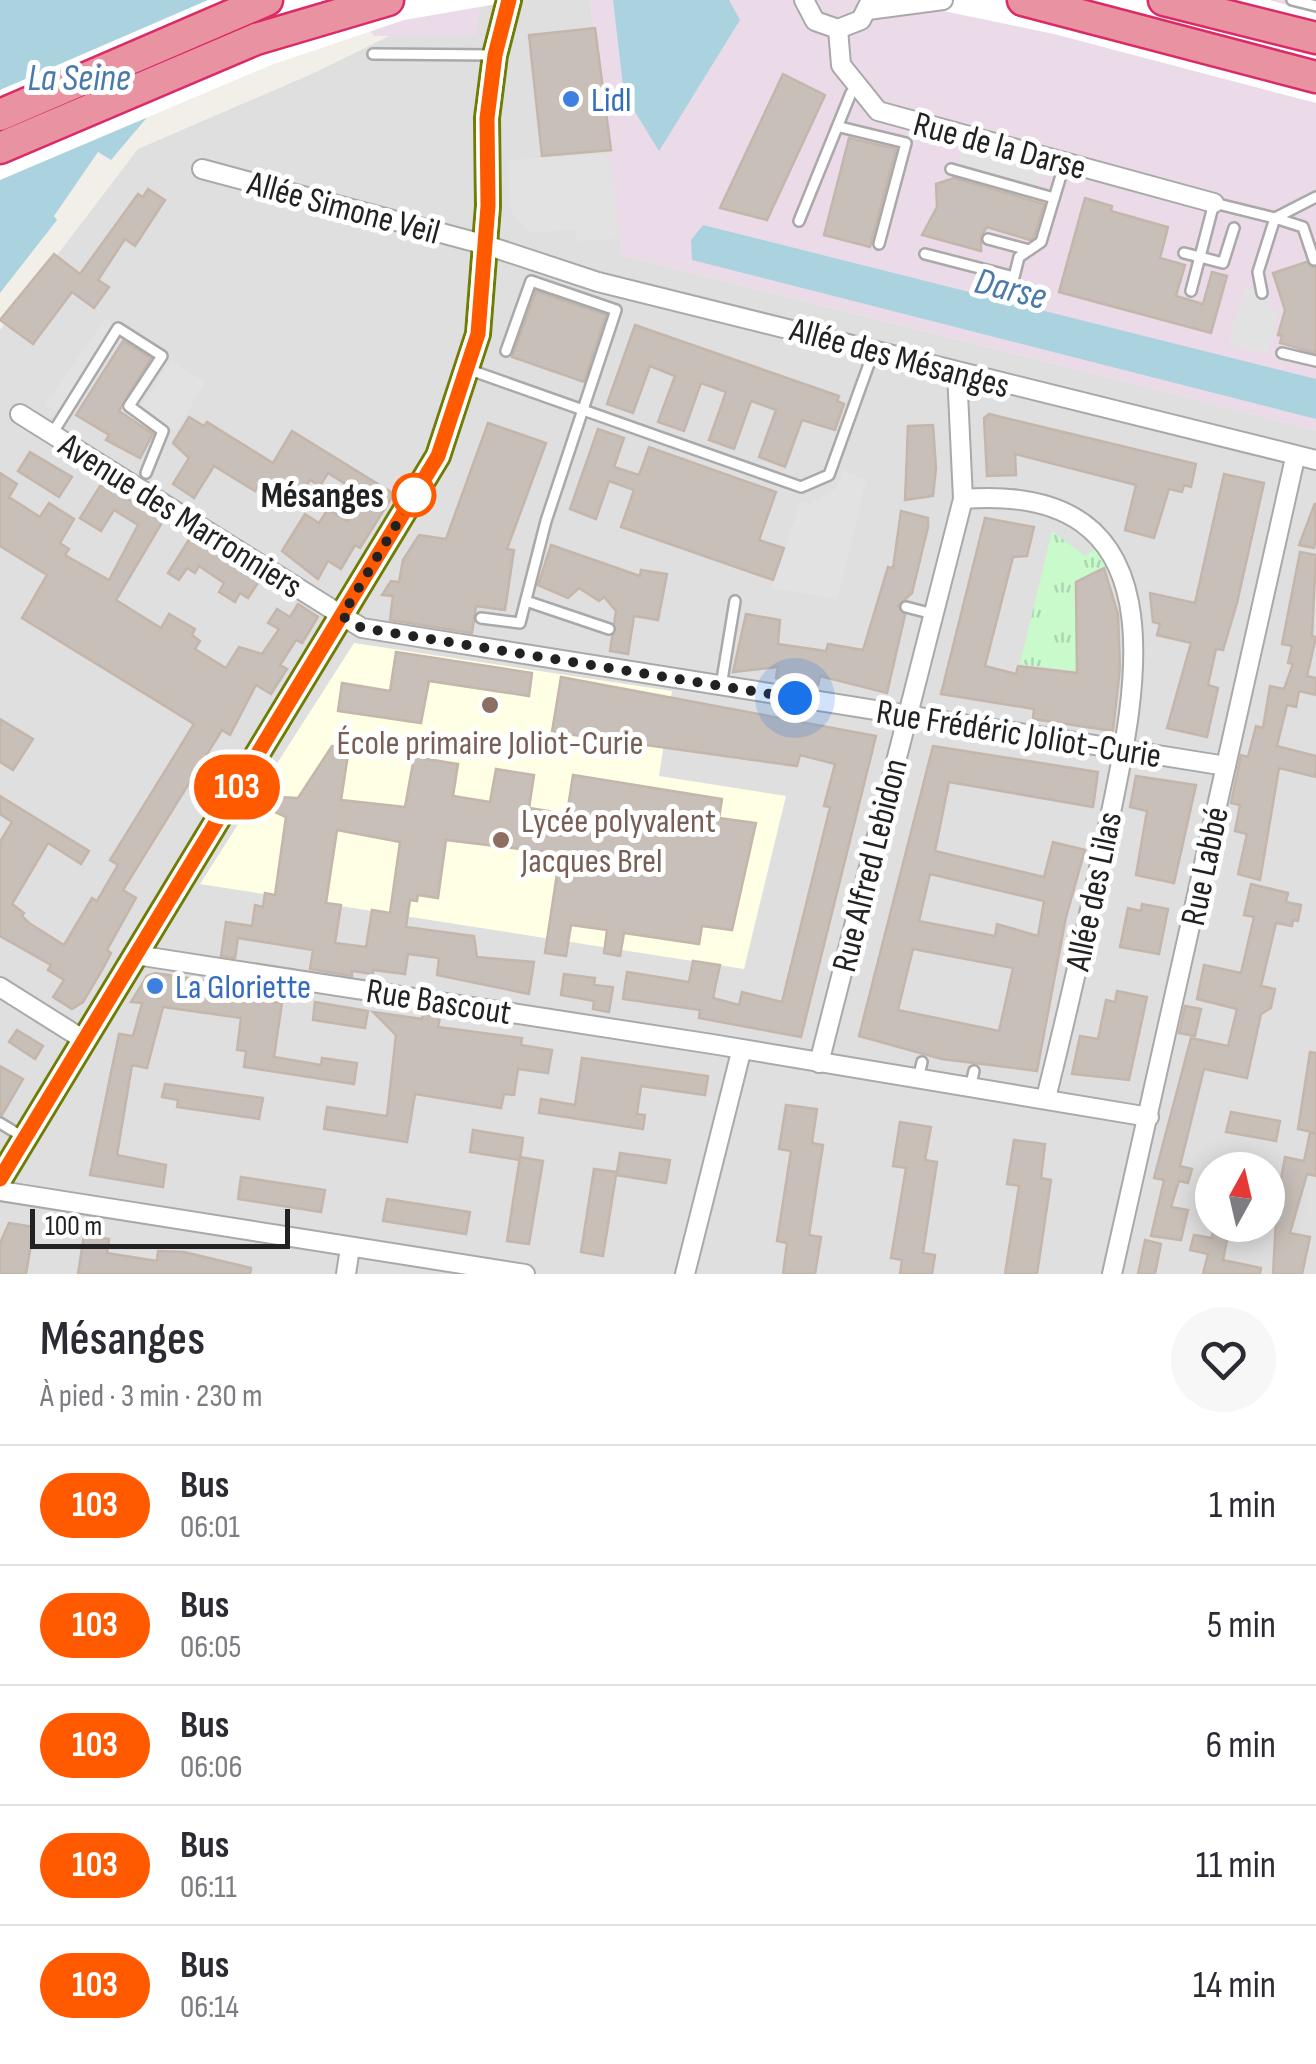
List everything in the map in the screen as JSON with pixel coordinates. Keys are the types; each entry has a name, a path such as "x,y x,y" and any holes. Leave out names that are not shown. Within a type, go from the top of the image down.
{"highway":[{"path":"0,115 267,0"},
{"path":"0,148 256,38 388,0"},
{"path":"1023,0 1316,77"},
{"path":"1164,0 1316,38"}],"main road":[{"path":"0,1179 438,456 478,334 486,245 487,118 495,55 509,0"}],"street":[{"path":"804,0 815,21 838,29 850,27 870,5 943,0"},
{"name":"Rue de la Darse","path":"838,29 838,60 878,111 1214,203"},
{"name":"Allée Simone Veil","path":"202,169 486,245"},
{"name":"Allée des Mésanges","path":"486,245 598,282 1295,458 1316,460"},
{"name":"Rue Alfred Lebidon","path":"819,1063 963,498 957,372"},
{"name":"Avenue des Marronniers","path":"20,414 342,616"},
{"name":"Rue Labbé","path":"1112,1274 1295,458"},
{"name":"Allée des Lilas","path":"963,498 1049,506 1084,520 1111,552 1123,575 1133,623 1134,687 1124,750 1046,1098"},
{"name":"Rue Frédéric Joliot-Curie","path":"342,616 362,628 1226,766"},
{"name":"Rue Bascout","path":"136,956 712,1044 741,1052 819,1063 920,1070 1149,1117"},
{"path":"0,987 84,1040"},
{"path":"685,1274 741,1052"},
{"path":"0,1191 524,1274"},
{"path":"346,1274 350,1248"}],"lane":[{"path":"1292,0 1316,6"},
{"path":"373,54 495,55"},
{"path":"799,221 840,127 850,92 857,87"},
{"path":"840,127 906,143 880,244"},
{"path":"926,254 1014,278 1019,257 1041,242 1065,162"},
{"path":"951,170 1054,198"},
{"path":"1262,293 1258,272 1275,218 1316,198"},
{"path":"1191,290 1214,203 1303,227 1314,260"},
{"path":"1184,253 1224,263 1234,228"},
{"path":"988,239 1030,250"},
{"path":"481,618 520,623 581,409 616,310 530,281 506,351"},
{"path":"52,434 118,328 162,356 129,406 163,430 146,473"},
{"path":"467,370 801,487 829,475 874,350"},
{"path":"1282,353 1316,361"},
{"path":"526,601 609,630"},
{"path":"721,686 735,601"},
{"path":"906,607 933,614"},
{"path":"0,1124 24,1138"}],"shaded area":[{"path":"346,0 482,0 476,35 374,36"},
{"path":"463,0 590,0 622,255 1316,430 1316,1274 0,1274 0,330 138,149 314,73"},
{"path":"590,0 1316,0 1316,430 622,255"},
{"path":"963,150 1040,172 1036,185 958,164"},
{"path":"608,154 619,239 577,241 575,229 531,233 516,220 510,209 508,160"},
{"path":"1245,286 1271,293 1268,307 1278,310 1268,354 1228,344"},
{"path":"106,318 115,324 56,412 45,404"},
{"path":"171,361 205,382 176,432 140,409"},
{"path":"843,470 866,480 838,599 771,588 801,501 809,504 837,488"},
{"name":"Lycée polyvalent Jacques Brel","path":"354,643 672,691 659,776 786,796 744,969 200,884"}],"green space":[{"path":"1052,531 1085,556 1097,547 1107,567 1076,582 1077,671 1020,664"}],"water":[{"name":"La Seine","path":"0,0 266,0 166,95 111,160 98,152 54,216 57,220 0,293"},
{"path":"613,0 729,0 740,20 659,151 624,94"},
{"path":"703,225 1316,379 1316,419 692,260 691,240"}],"pier":[{"path":"208,0 520,0 404,20 271,65 0,180 0,90"},
{"path":"891,0 1269,0 1316,13 1316,103 1054,34"}],"building":[{"name":"Lidl","path":"595,28 611,150 542,156 529,35"},
{"path":"783,74 825,95 767,220 720,208"},
{"path":"849,138 896,149 870,247 824,235"},
{"path":"954,178 1044,204 1034,237 1030,240 987,227 981,236 981,251 922,235 937,207 936,184"},
{"path":"148,189 165,200 135,246 125,239 98,280 109,287 94,308 72,292 33,344 0,320 54,254 80,274 138,194 143,197"},
{"path":"1085,198 1112,206 1111,211 1168,227 1160,258 1185,265 1176,296 1203,304 1212,272 1227,276 1211,333 1059,292"},
{"path":"1306,262 1316,268 1316,353 1280,343 1282,336 1278,335 1285,310 1273,273"},
{"path":"536,291 606,315 584,382 512,357"},
{"path":"635,325 839,396 837,401 844,404 835,430 802,420 785,467 759,457 776,410 751,401 734,449 709,440 726,392 701,383 684,431 658,422 675,376 650,366 633,413 607,404"},
{"path":"123,341 151,358 119,411 153,434 140,458 106,440 109,435 76,415"},
{"path":"989,414 1196,464 1191,487 1184,485 1182,492 1169,489 1154,538 1125,530 1136,485 1015,454 1016,475 987,476 984,418"},
{"path":"189,417 204,426 207,422 273,463 292,431 394,494 360,548 355,545 341,569 328,561 318,579 282,551 305,514 319,523 328,509 347,521 363,495 328,473 320,486 310,480 297,502 262,480 255,491 214,466 194,498 173,484 189,458 173,443"},
{"path":"488,423 546,443 507,549 514,550 505,610 476,606 472,633 390,620 393,596 382,595 391,581 399,582 403,560 419,535 446,539"},
{"path":"933,425 933,496 905,500 908,426"},
{"path":"598,429 624,438 614,467 639,475 649,447 776,492 759,540 784,548 773,580 621,527 634,490 609,481 596,519 570,509"},
{"path":"30,452 72,477 59,497 18,471"},
{"path":"0,473 17,484 9,497 40,517 49,503 74,519 60,543 69,549 65,555 109,580 138,525 114,510 101,531 80,518 102,483 163,521 116,600 161,628 169,614 195,629 192,635 200,641 195,649 226,668 239,647 262,654 279,629 268,623 277,609 290,617 298,604 318,617 302,643 296,640 280,665 287,669 271,694 256,685 230,735 222,730 123,890 136,898 107,950 111,953 101,972 83,1002 72,1009 53,997 64,980 48,970 51,965 0,936 0,842 12,822 0,814 0,796 89,851 81,864 48,843 12,904 29,923 64,945 92,898 97,901 118,865 110,860 194,724 22,618 47,575 0,546"},
{"path":"1224,474 1264,483 1237,603 1223,650 1216,649 1208,685 1218,688 1207,737 1167,728 1191,643 1157,635 1160,624 1153,622 1150,593 1195,603"},
{"path":"1315,503 1316,538 1314,548 1299,545"},
{"path":"901,511 928,518 928,527 912,593 898,606 905,615 887,693 820,676 818,685 776,678 778,667 733,672 746,614 780,620 778,644 826,651 828,644 863,650 888,567 893,568"},
{"path":"985,518 1034,527 1027,556 1013,557 985,666 1016,674 1018,666 1077,673 1076,582 1104,568 1118,614 1120,668 1113,731 1033,719 1034,709 941,694"},
{"path":"190,538 260,580 248,598 240,593 235,602 219,592 224,583 199,566 195,573 187,568 179,580 168,573"},
{"path":"551,545 640,576 641,570 667,574 658,620 634,616 628,654 610,651 616,611 604,597 599,601 579,588 568,598 538,585"},
{"path":"1300,552 1316,555 1312,636 1316,637 1307,676 1316,678 1316,695 1299,691 1296,707 1287,705 1277,746 1316,756 1316,777 1279,768 1260,880 1238,874 1247,834 1235,831 1240,805 1231,803 1241,755 1248,757 1256,726 1263,728 1270,686 1284,689 1293,664 1288,663 1292,646 1282,644"},
{"path":"396,652 532,673 529,696 429,681 421,723 338,711 342,683 390,691"},
{"path":"561,677 876,736 801,1037 699,1018 700,1010 623,999 627,972 689,982 693,961 720,965 713,998 739,1005 742,992 782,1002 830,807 824,806 835,764 800,755 797,766 552,732"},
{"path":"0,719 33,739 13,770 0,762"},
{"path":"332,746 349,748 341,800 405,807 414,757 458,764 453,796 490,802 496,769 534,775 529,808 567,814 573,775 722,799 719,818 756,823 732,930 702,926 699,944 624,933 620,956 604,953 607,930 571,925 566,956 545,953 560,854 446,840 438,898 418,895 417,901 410,900 406,927 474,936 477,957 534,962 529,994 437,975 439,958 408,954 405,974 373,970 373,974 352,971 352,976 310,969 313,950 238,938 235,958 221,956 226,922 252,926 255,905 263,907 265,893 275,895 286,817 275,812 273,803 279,797 298,798","holes":["337,830 400,842 390,913 372,910 366,947 335,943 341,905 326,903"]},
{"path":"933,746 1098,772 1093,807 949,782 935,851 1044,877 1053,842 1085,850 1066,917 1037,1071 942,1059 859,1036","holes":["930,874 1044,901 1038,936 997,924 995,936 919,921","913,949 1013,968 999,1031 898,1010"]},
{"path":"1136,776 1196,785 1174,883 1136,875 1147,811 1130,807"},
{"path":"1251,884 1288,893 1286,902 1301,905 1298,921 1293,920 1292,926 1276,923 1261,986 1275,989 1271,1008 1261,1014 1247,1078 1204,1069 1180,1166 1192,1169 1188,1183 1179,1181 1171,1207 1188,1210 1181,1240 1151,1236 1164,1180 1154,1178 1191,1038 1228,1046 1237,1009 1197,999 1204,965 1241,973 1254,917 1244,915"},
{"path":"1142,904 1168,909 1159,954 1120,947 1128,908 1141,911"},
{"path":"155,973 273,991 271,1002 282,1003 274,1057 321,1065 322,1058 357,1063 354,1084 244,1067 246,1051 237,1050 241,1018 163,1007 147,1068 132,1065 117,1155 166,1165 163,1187 90,1175 119,1034 133,1036 142,1003 131,1002 147,976"},
{"path":"564,974 595,978 594,985 613,987 609,1012 593,1009 594,1001 561,995"},
{"path":"1117,991 1147,997 1129,1080 1072,1074 1080,1036 1098,1039 1106,1000 1115,1002"},
{"path":"315,1002 368,1011 365,1028 313,1020"},
{"path":"1185,1006 1201,1009 1195,1036 1179,1033"},
{"path":"373,1012 422,1019 423,1014 440,1017 438,1027 522,1038 521,1045 552,1050 548,1073 518,1069 514,1095 504,1094 501,1108 415,1094 407,1142 324,1129 327,1107 387,1116 396,1035"},
{"path":"17,1030 43,1046 35,1059 9,1042"},
{"path":"1310,1052 1316,1053 1316,1133 1298,1129"},
{"path":"582,1058 708,1076 705,1095 641,1086 637,1114 645,1115 643,1129 539,1113 541,1099 575,1105"},
{"path":"0,1066 23,1079 2,1115 0,1115"},
{"path":"165,1084 263,1098 259,1119 177,1107 178,1100 162,1097"},
{"path":"786,1105 817,1109 812,1143 823,1145 809,1235 821,1237 815,1274 783,1274 787,1243 777,1241 791,1151 779,1149"},
{"path":"1231,1112 1280,1121 1276,1141 1226,1132"},
{"path":"900,1122 931,1127 925,1160 937,1162 923,1253 935,1255 932,1274 900,1274 902,1260 891,1258 906,1168 893,1166"},
{"path":"473,1130 523,1138 520,1160 470,1152"},
{"path":"1310,1133 1316,1134 1316,1176 1307,1174 1290,1233 1310,1237 1302,1274 1273,1274 1275,1242 1285,1242 1285,1157 1304,1161"},
{"path":"1014,1140 1045,1144 1041,1178 1051,1180 1037,1274 1005,1274 1019,1186 1007,1184"},
{"path":"620,1153 670,1160 666,1183 616,1175 603,1256 581,1252 594,1169 617,1172"},
{"path":"520,1157 543,1161 529,1244 507,1241"},
{"path":"241,1177 325,1190 321,1212 238,1199"},
{"path":"387,1199 470,1212 466,1234 383,1221"},
{"path":"9,1223 34,1227 26,1274 0,1274 0,1243"},
{"path":"84,1235 109,1239 107,1253 157,1261 158,1251 184,1252 251,1268 250,1274 78,1274"},
{"path":"1194,1235 1195,1242 1227,1242 1223,1260 1261,1268 1260,1274 1203,1274 1208,1254 1190,1250"},
{"path":"1145,1240 1161,1244 1155,1274 1138,1274"}],"bus line":[{"name":"103","path":"0,1179 438,456 478,334 488,206 487,118 495,55 509,0"}],"place":[{"name":"Lidl","path":"571,99"},
{"name":"Mésanges","path":"414,495"},
{"name":"École primaire Joliot-Curie","path":"490,705"},
{"name":"Lycée polyvalent Jacques Brel","path":"501,840"},
{"name":"La Gloriette","path":"155,986"}],"route":[{"path":"414,495 342,616 362,628 795,698"}],"water label":[{"name":"Darse","path":"1011,288"}]}
